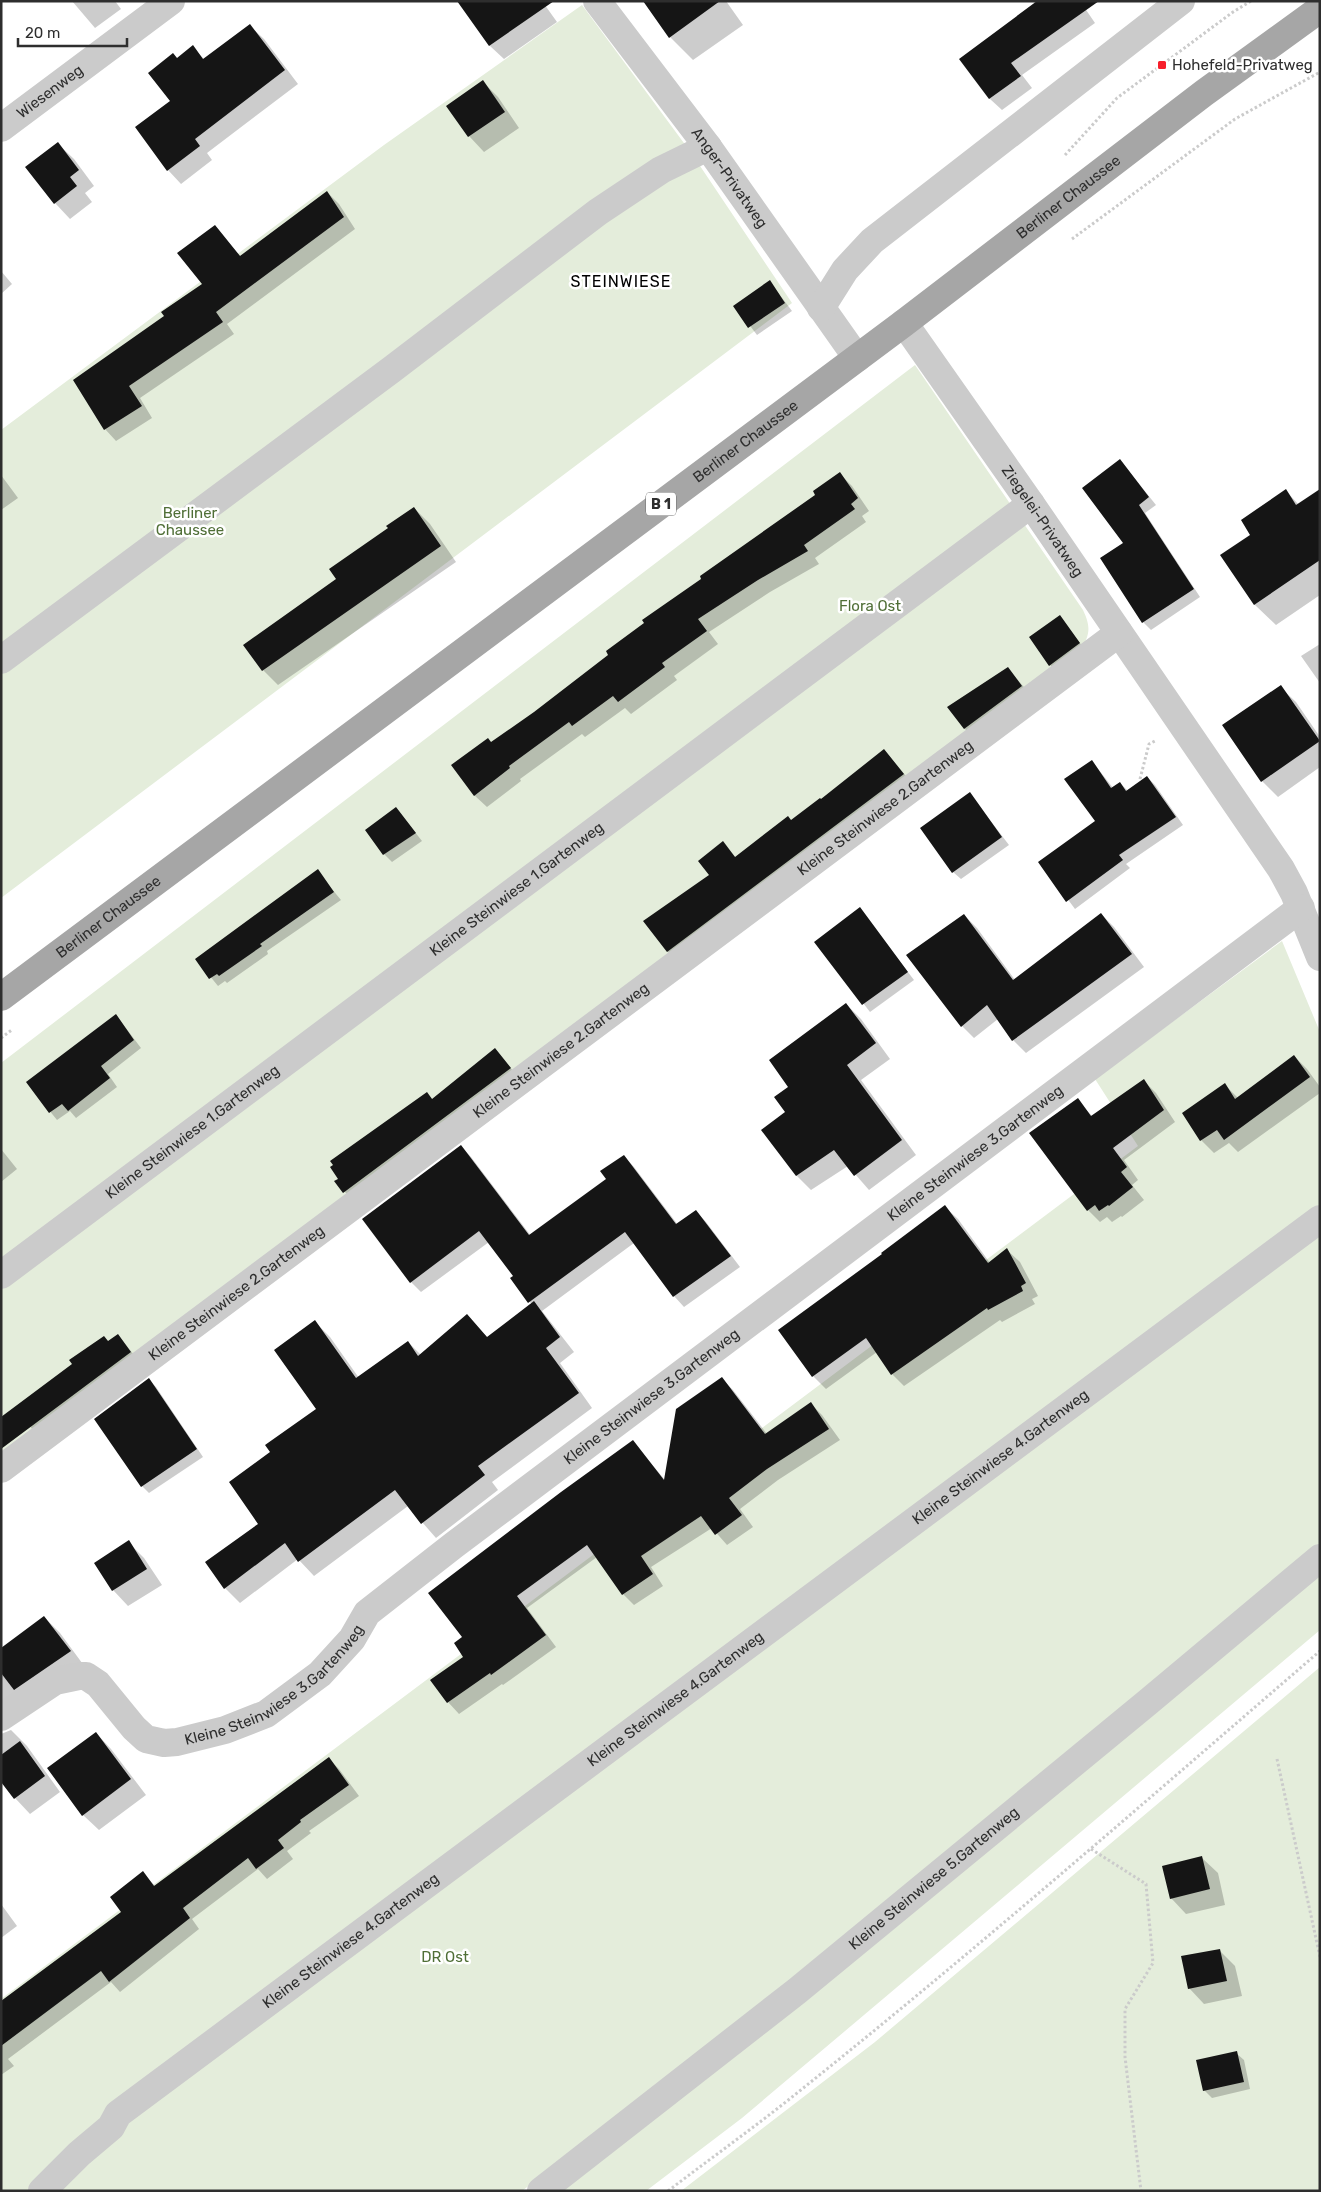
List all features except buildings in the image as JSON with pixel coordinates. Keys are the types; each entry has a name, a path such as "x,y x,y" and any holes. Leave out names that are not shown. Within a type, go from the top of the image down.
{"main road":[{"name":"Berliner Chaussee","path":"1,997 857,358 1195,100 1320,9"}],"street":[{"name":"Wiesenweg","path":"1,128 171,1"},
{"name":"Anger-Privatweg","path":"597,1 708,147 857,358"},
{"path":"821,308 844,270 872,241 1181,1"},
{"path":"1,660 391,370 598,212 661,170 708,147"},
{"name":"Ziegelei-Privatweg","path":"904,322 1031,504 1280,870 1300,908 1320,957"},
{"name":"Kleine Steinwiese 1.Gartenweg","path":"1,1275 1031,504"},
{"name":"Kleine Steinwiese 2.Gartenweg","path":"1,1468 1119,633"},
{"name":"Kleine Steinwiese 3.Gartenweg","path":"1,1717 55,1681 78,1676 86,1676 98,1684 134,1728 146,1739 153,1741 164,1743 207,1736 266,1714 320,1674 352,1639 367,1613 454,1545 1300,908"},
{"name":"Kleine Steinwiese 4.Gartenweg","path":"42,2191 79,2154 111,2127 118,2114 1320,1219"},
{"name":"Kleine Steinwiese 5.Gartenweg","path":"541,2191 797,1991 1320,1558"}],"path":[{"path":"1060,161 1117,98 1233,12 1251,1"},
{"path":"1140,779 1149,744 1180,724"},
{"path":"668,2191 796,2094 1091,1848 1320,1651"},
{"path":"1277,1759 1320,1957"},
{"path":"1091,1848 1146,1884 1153,1963 1125,2009 1125,2057 1141,2191"}],"green space":[{"name":"Berliner Chaussee","path":"582,5 692,154 792,303 1,898 1,430 384,145"},
{"name":"Flora Ost","path":"915,365 1083,610 1088,622 1088,632 1080,653 1,1462 1,1063"},
{"name":"DR Ost","path":"1282,941 1320,1032 1320,1544 957,1854 522,2191 1,2191 1,1999 1138,1146 1095,1079"},
{"path":"1320,1570 1320,1630 742,2118 646,2191 557,2191"},
{"path":"1320,1667 1320,2191 681,2191 875,2042"}],"place":[{"name":"Hohefeld-Privatweg","path":"1162,65"}],"district":[{"name":"STEINWIESE","path":"621,281"}]}
